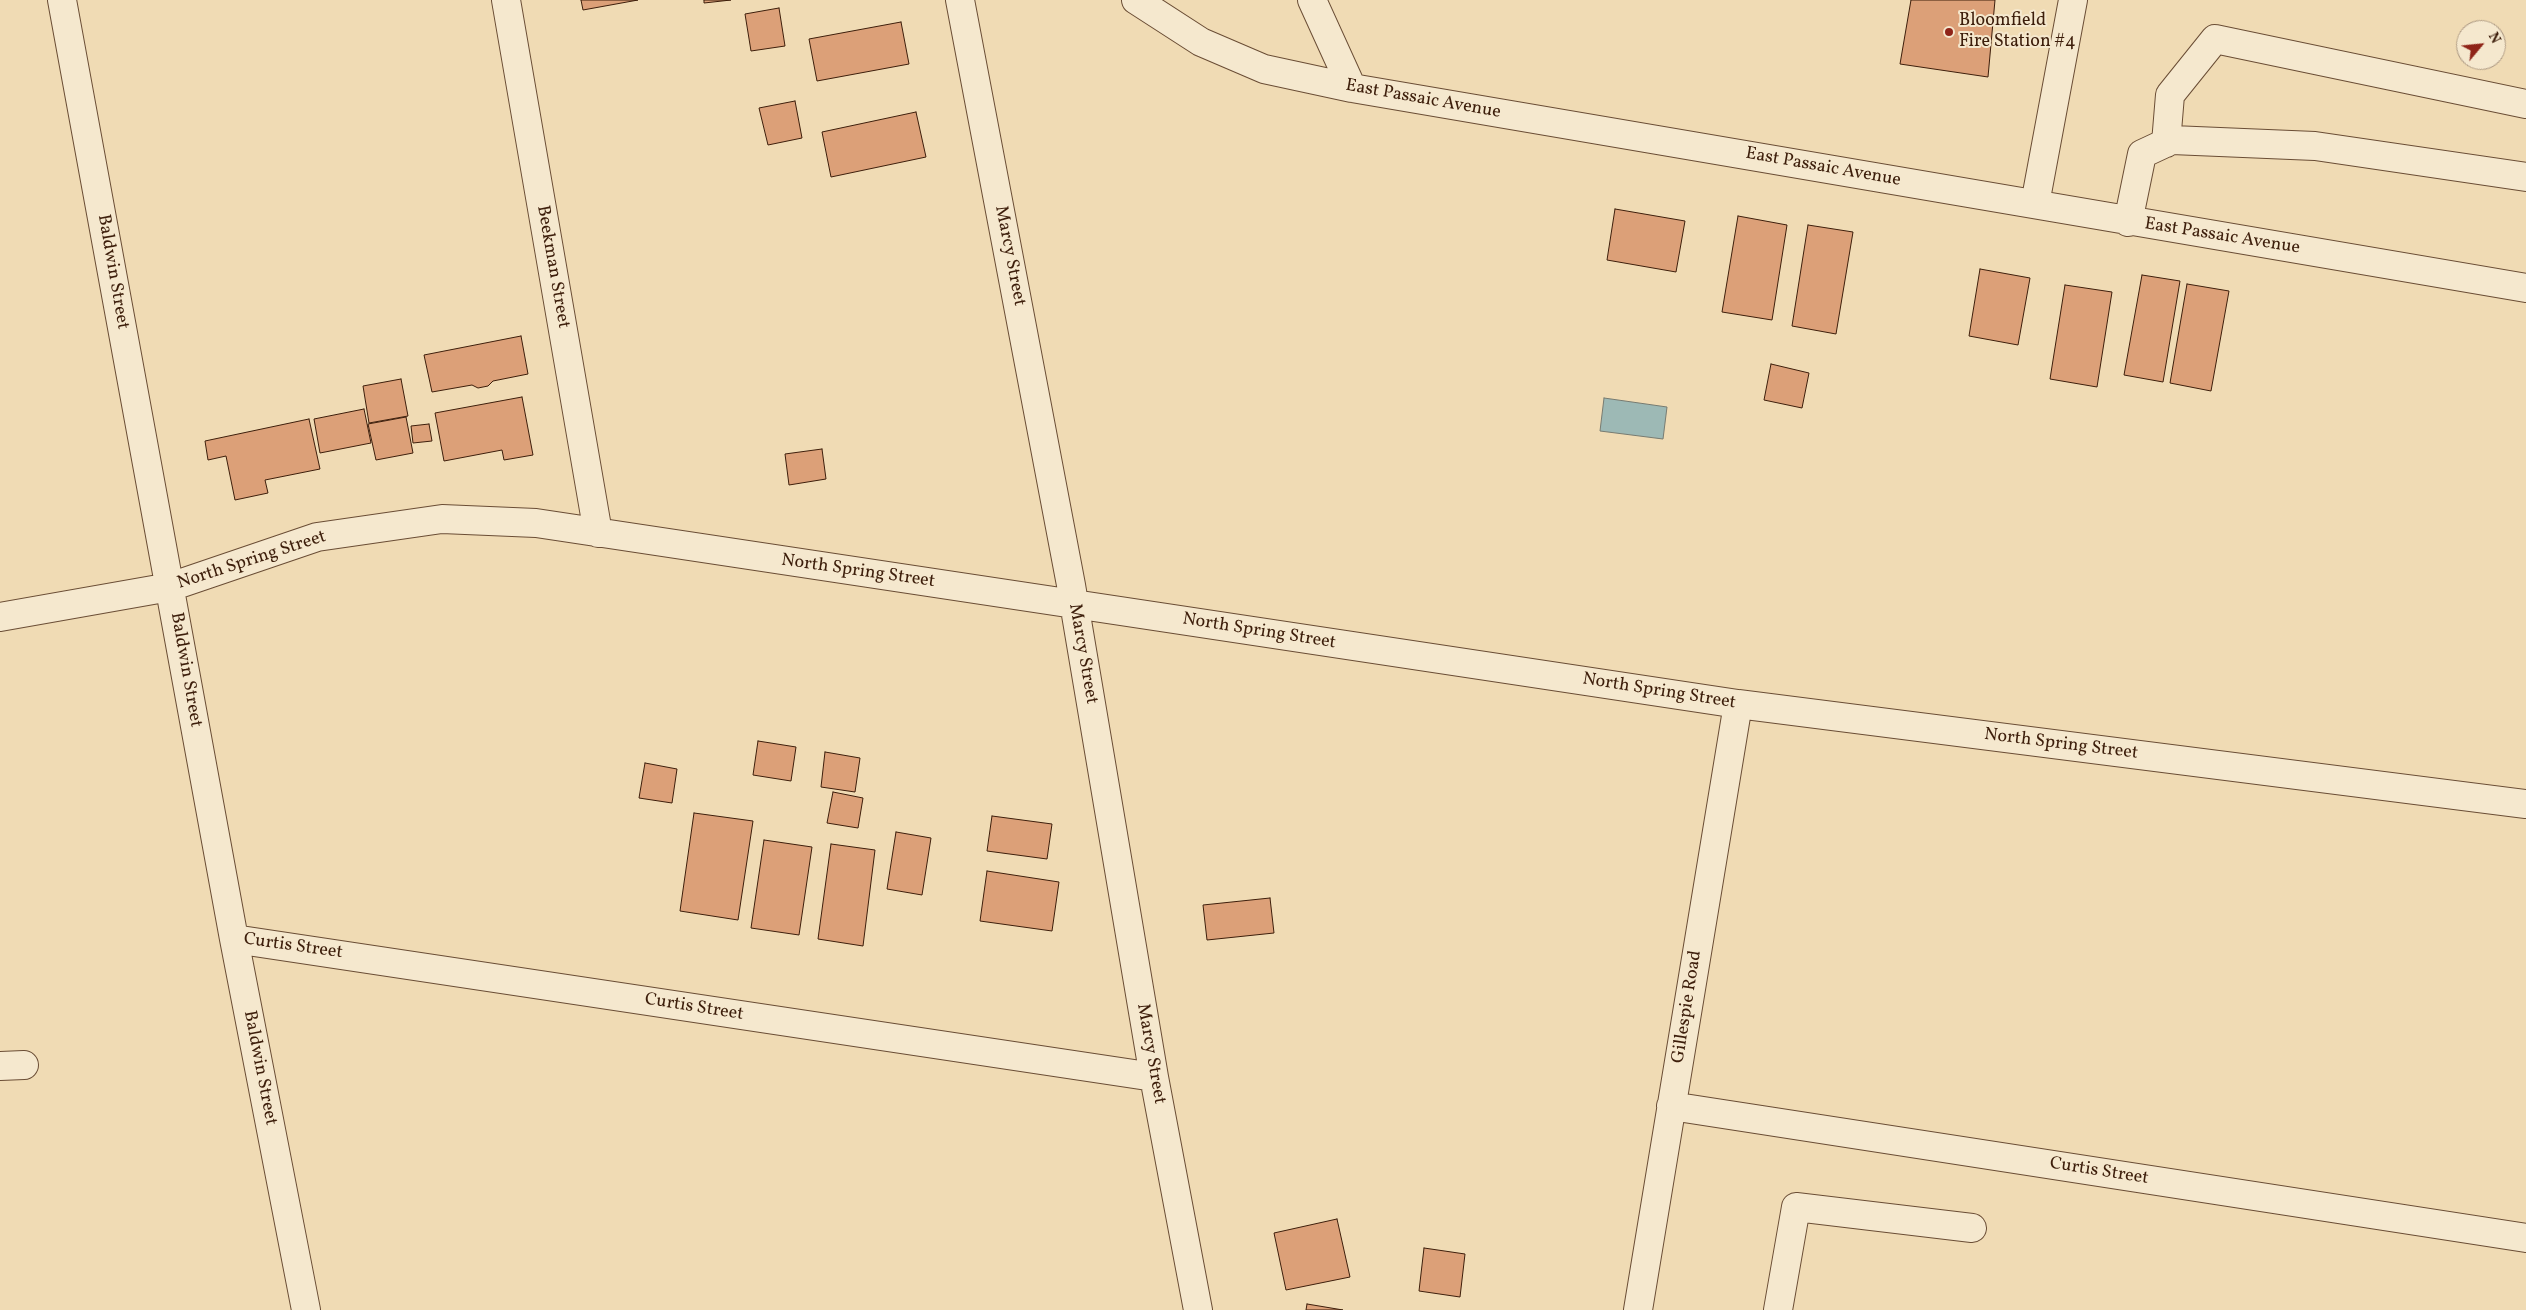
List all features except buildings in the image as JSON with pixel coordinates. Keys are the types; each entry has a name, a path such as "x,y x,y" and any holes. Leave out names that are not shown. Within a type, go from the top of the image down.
{"street":[{"name":"Baldwin Street","path":"62,0 234,939 306,1310"},
{"name":"Beekman Street","path":"506,0 598,533"},
{"name":"Marcy Street","path":"960,0 1074,604 1154,1077 1198,1310"},
{"name":"East Passaic Avenue","path":"1136,0 1201,42 1264,69 1352,88 2035,204 2128,222 2526,288"},
{"path":"1312,0 1352,88"},
{"path":"2035,204 2073,0"},
{"path":"2166,143 2170,95 2215,39 2526,104"},
{"path":"2128,222 2142,154 2172,140 2315,146 2526,177"},
{"name":"North Spring Street","path":"0,618 170,587 316,537 442,519 536,524 1738,704 2526,804"},
{"name":"Gillespie Road","path":"1638,1310 1738,704"},
{"name":"Curtis Street","path":"234,939 1154,1077"},
{"name":"Curtis Street","path":"1671,1106 2526,1238"},
{"path":"1778,1310 1796,1207 1972,1228"}],"water":[{"path":"1604,398 1667,407 1663,439 1600,431"}],"place":[{"name":"Bloomfield Fire Station #4","path":"1949,32"}]}
